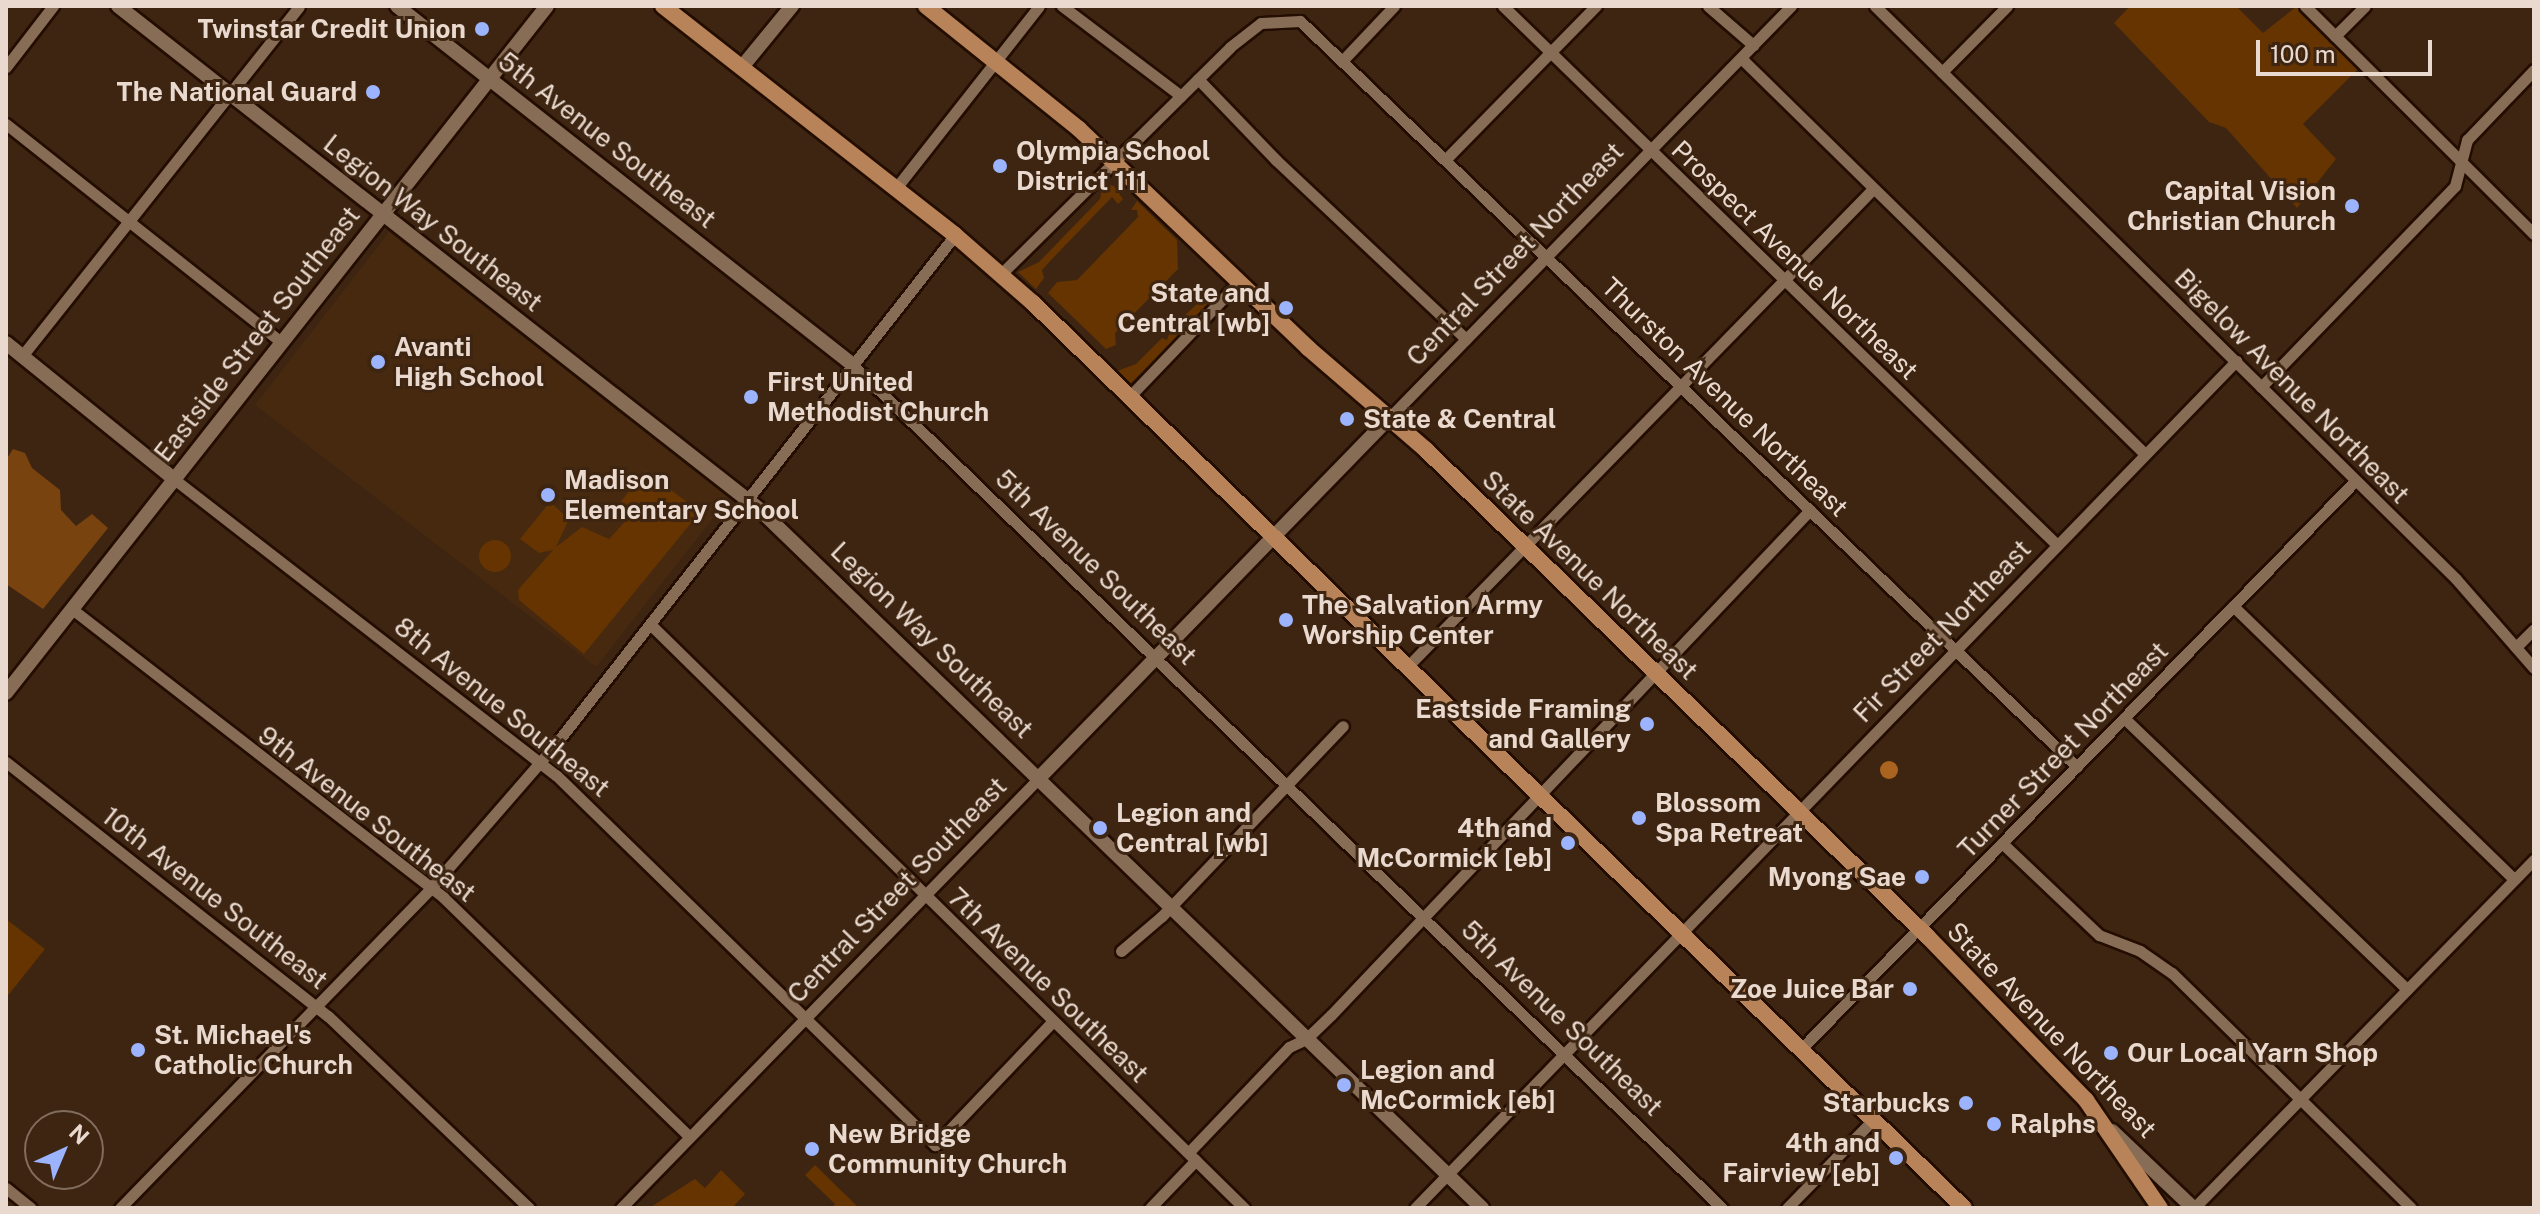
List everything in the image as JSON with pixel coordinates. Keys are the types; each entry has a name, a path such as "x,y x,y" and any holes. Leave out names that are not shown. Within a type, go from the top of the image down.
{"main road":[{"path":"663,6 1001,274 1964,1208"},
{"name":"State Avenue Northeast","path":"926,6 1116,163 1239,282 1525,546 2052,1060 2106,1125"},
{"path":"2106,1125 2160,1208"}],"street":[{"path":"6,67 53,6"},
{"name":"Legion Way Southeast","path":"118,6 748,501 1482,1208"},
{"path":"22,356 299,6"},
{"name":"5th Avenue Southeast","path":"397,6 853,365 1290,784 1722,1208"},
{"name":"Eastside Street Southeast","path":"6,693 547,6"},
{"path":"742,67 792,6"},
{"path":"896,188 1039,6"},
{"path":"1062,6 1181,96"},
{"path":"1343,60 1394,6"},
{"name":"Prospect Avenue Northeast","path":"1503,6 2057,545"},
{"path":"1446,159 1596,6"},
{"path":"1708,6 1753,45"},
{"name":"Central Street Northeast","path":"1275,538 1791,6"},
{"name":"Bigelow Avenue Northeast","path":"1875,6 2456,579 2534,668"},
{"path":"1942,72 2007,6"},
{"path":"2305,6 2534,234"},
{"path":"2335,36 2365,6"},
{"name":"Thurston Avenue Northeast","path":"1198,79 1230,47 1271,21 1300,21 2077,767"},
{"path":"1741,58 2145,454"},
{"path":"2261,387 2455,186 2467,140 2534,70"},
{"path":"1001,274 1198,79 1276,160 1466,339"},
{"path":"6,124 281,342"},
{"path":"1407,667 1873,189"},
{"path":"120,1208 430,889 540,763 955,235"},
{"path":"1130,396 1239,282"},
{"name":"8th Avenue Southeast","path":"6,343 174,479 540,763 935,1145 1053,1021"},
{"name":"Fir Street Northeast","path":"1415,1208 2236,361"},
{"name":"Turner Street Northeast","path":"1801,1049 2355,481"},
{"path":"1150,1208 1289,1047 1306,1039 1810,510"},
{"name":"Central Street Southeast","path":"621,1208 1275,538"},
{"path":"2233,606 2514,879"},
{"name":"9th Avenue Southeast","path":"72,609 430,889 690,1137"},
{"name":"7th Avenue Southeast","path":"651,625 1244,1208"},
{"path":"2516,647 2534,629"},
{"path":"2124,718 2407,989"},
{"path":"1121,951 1171,907 1343,726"},
{"name":"10th Avenue Southeast","path":"6,762 316,1006 529,1208"},
{"path":"2002,843 2099,935 2140,951 2172,973 2411,1208"},
{"path":"2194,1208 2534,859"},
{"path":"1787,1208 1873,1120"},
{"name":"State Avenue Northeast","path":"2106,1125 2194,1208"},
{"path":"6,1188 31,1208"}],"shaded area":[{"path":"2130,6 2236,6 2263,33 2297,6 2359,68 2303,124 2336,159 2297,208 2226,128 2209,122 2114,23"},
{"path":"1103,183 1114,186 1123,199 1118,204 1112,197 1053,258 1042,270 1044,278 1036,289 1018,272 1039,262 1100,199"},
{"path":"1137,201 1177,240 1178,269 1115,333 1116,345 1106,349 1048,293 1057,282 1077,280 1138,217 1137,210 1131,210"},
{"name":"Madison Elementary School","path":"389,232 729,498 596,667 255,405"},
{"path":"1213,289 1215,300 1130,384 1117,371 1136,364 1162,338 1167,340 1171,328"},
{"path":"13,449 25,453 32,468 60,490 61,510 76,526 92,514 108,528 43,609 6,584 6,460"},
{"path":"646,471 700,512 584,654 519,600 518,590 553,550 539,553 520,539 550,502 569,519 556,547 582,527 609,539 633,513 618,505"},
{"path":"495,540 506,545 511,556 506,567 495,572 484,567 479,556 484,545"},
{"path":"1889,761 1898,770 1889,779 1880,770"},
{"path":"6,919 45,949 6,998"},
{"path":"815,1165 859,1208 832,1208 835,1204 805,1175"},
{"path":"721,1170 745,1194 732,1208 649,1208 695,1179 705,1188"}],"place":[{"name":"Twinstar Credit Union","path":"482,29"},
{"name":"The National Guard","path":"373,92"},
{"name":"Olympia School District 111","path":"1000,166"},
{"name":"Capital Vision Christian Church","path":"2352,206"},
{"name":"State and Central [wb]","path":"1286,308"},
{"name":"Avanti High School","path":"378,362"},
{"name":"First United Methodist Church","path":"751,397"},
{"name":"State & Central","path":"1347,419"},
{"name":"Madison Elementary School","path":"548,495"},
{"name":"The Salvation Army Worship Center","path":"1286,620"},
{"name":"Eastside Framing and Gallery","path":"1647,724"},
{"name":"Blossom Spa Retreat","path":"1639,818"},
{"name":"Legion and Central [wb]","path":"1100,828"},
{"name":"4th and McCormick [eb]","path":"1568,843"},
{"name":"Myong Sae","path":"1922,877"},
{"name":"Zoe Juice Bar","path":"1910,989"},
{"name":"St. Michael's Catholic Church","path":"138,1050"},
{"name":"Our Local Yarn Shop","path":"2111,1053"},
{"name":"Legion and McCormick [eb]","path":"1344,1085"},
{"name":"Starbucks","path":"1966,1103"},
{"name":"Ralphs","path":"1994,1124"},
{"name":"New Bridge Community Church","path":"812,1149"},
{"name":"4th and Fairview [eb]","path":"1896,1158"}]}
